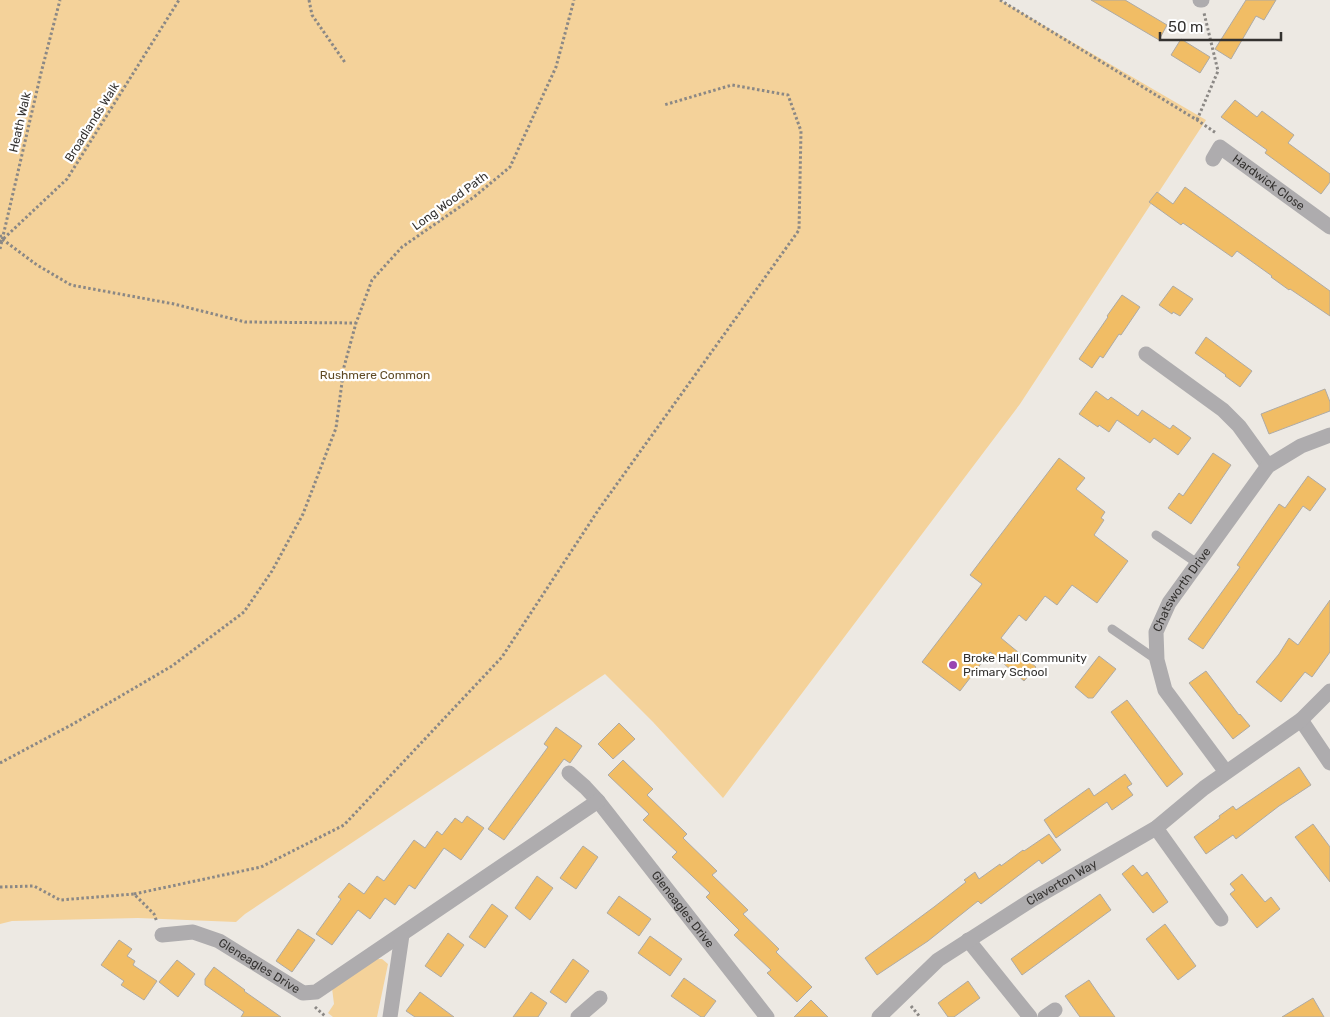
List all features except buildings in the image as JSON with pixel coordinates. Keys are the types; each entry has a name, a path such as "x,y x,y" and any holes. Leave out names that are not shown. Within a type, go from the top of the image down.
{"street":[{"name":"Hardwick Close","path":"1217,153 1329,224"},
{"path":"1146,354 1223,410 1239,426 1268,466"},
{"name":"Chatsworth Drive","path":"1226,772 1165,690 1156,660 1156,632 1169,603 1268,466 1301,446 1330,435"},
{"name":"Claverton Way","path":"879,1017 938,960 1033,899 1156,828 1226,772 1301,720 1330,691"},
{"path":"1301,720 1330,763"},
{"name":"Gleneagles Drive","path":"569,773 598,801 767,1017"},
{"name":"Gleneagles Drive","path":"162,935 193,932 219,941 303,993 316,992 598,801"},
{"path":"1156,828 1221,919"},
{"path":"390,1017 402,934"},
{"path":"968,940 1030,1017"},
{"path":"578,1017 600,998"}],"lane":[{"path":"1156,535 1198,563"},
{"path":"1112,629 1156,660"}],"path":[{"name":"Heath Walk","path":"0,248 40,73 60,0"},
{"name":"Broadlands Walk","path":"1,239 67,179 179,0"},
{"path":"309,0 312,15 346,64"},
{"name":"Long Wood Path","path":"0,763 73,724 172,666 244,612 272,571 303,514 336,428 344,367 356,323 372,280 402,247 474,197 510,166 556,67 574,0"},
{"path":"1000,0 1219,135 1217,153"},
{"path":"1197,120 1218,71 1201,0"},
{"path":"0,887 34,886 60,900 134,894 261,867 344,825 502,657 599,509 799,230 801,131 788,96 732,85 664,105"},
{"path":"1,239 37,265 71,285 174,304 245,322 356,323"},
{"path":"134,894 154,914 162,935"}],"green space":[{"name":"Rushmere Common","path":"0,0 1000,0 1206,120 1020,404 723,798 653,722 605,674 245,914 236,922 138,918 12,921 0,924"},
{"path":"376,959 382,959 388,964 377,1017 333,1017 328,1013 334,1004 332,988"}],"place":[{"name":"Broke Hall Community Primary School","path":"953,665"}]}
